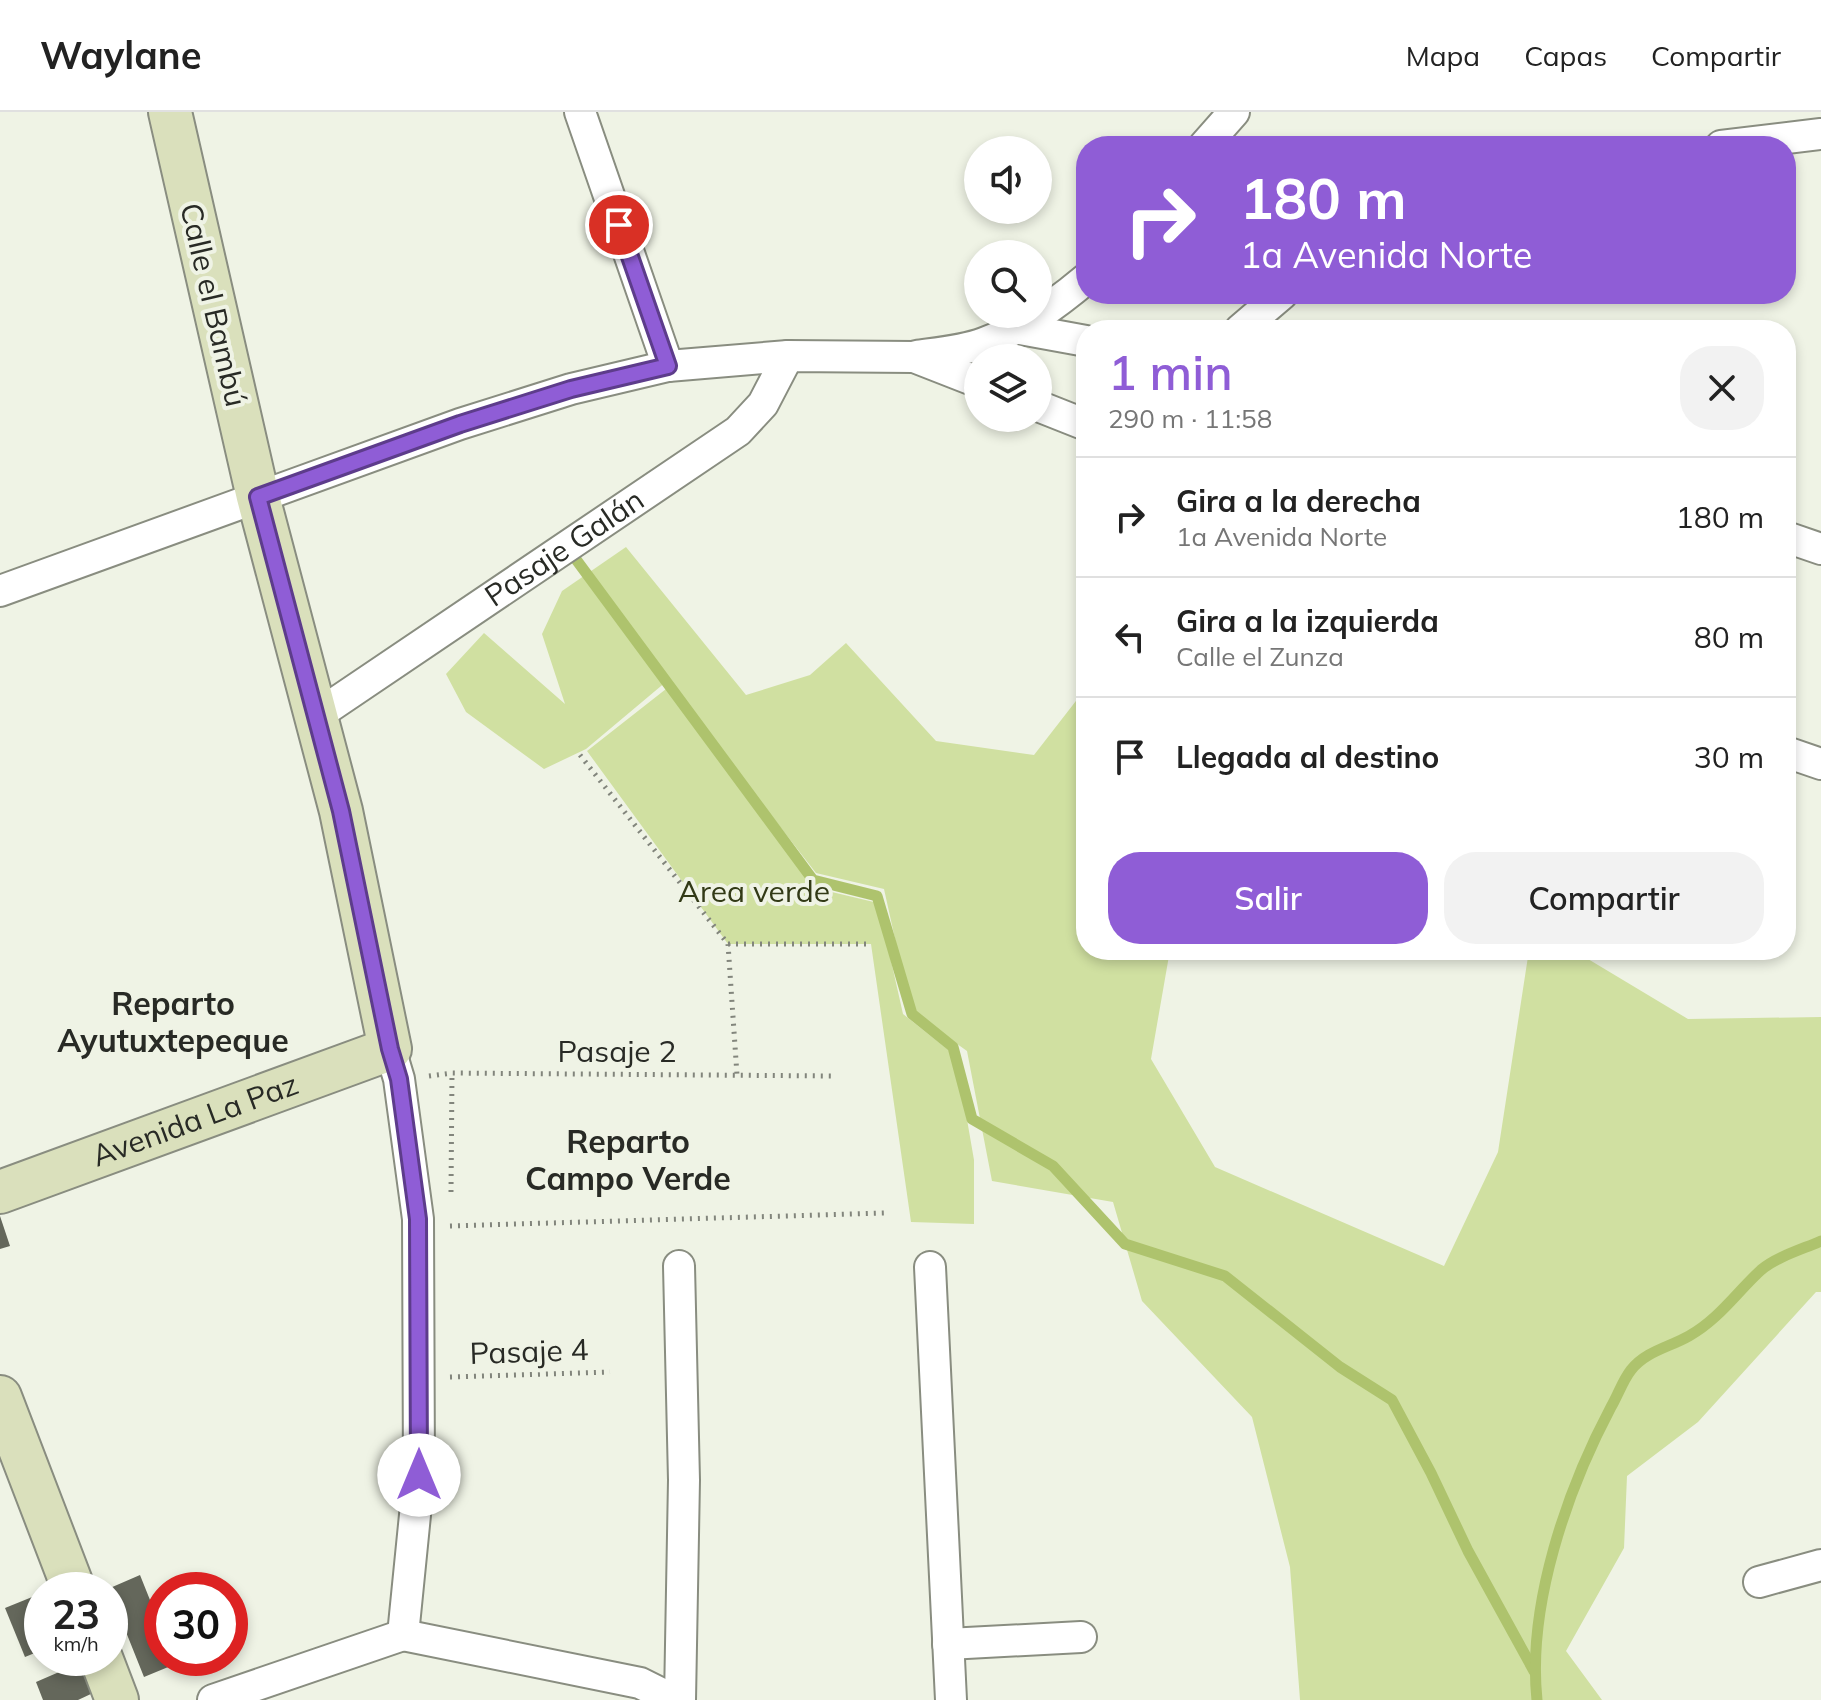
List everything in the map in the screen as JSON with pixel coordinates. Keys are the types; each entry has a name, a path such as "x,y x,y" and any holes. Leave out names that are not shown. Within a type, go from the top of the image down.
{"street":[{"name":"Calle el Bambú","path":"170,112 258,497 341,811 395,1064"},
{"path":"580,112 668,366"},
{"path":"1213,136 1234,112"},
{"path":"1796,137 1821,134"},
{"path":"1052,306 1076,287"},
{"path":"1252,320 1270,304"},
{"path":"3,582 258,497 460,424 571,389 668,366 788,356 914,357 983,343 1015,328 1076,339"},
{"name":"Pasaje Galán","path":"316,716 738,431 763,404 788,356"},
{"path":"914,357 964,377"},
{"path":"1052,412 1076,421"},
{"path":"1796,540 1821,549"},
{"path":"1796,755 1821,764"},
{"path":"395,1064 418,1235 419,1475 403,1635"},
{"name":"Avenida La Paz","path":"0,1192 395,1064"},
{"path":"679,1266 684,1480 680,1700"},
{"path":"930,1267 951,1700"},
{"path":"0,1397 67,1572"},
{"path":"1759,1582 1821,1565"},
{"path":"213,1700 403,1635 640,1683 674,1700"},
{"path":"948,1644 1081,1637"},
{"path":"108,1676 117,1700"}],"path":[{"path":"580,755 728,944 737,1075"},
{"path":"728,944 871,944"},
{"name":"Pasaje 2","path":"395,1064 452,1073 836,1076"},
{"path":"451,1197 452,1073"},
{"path":"451,1212 450,1228 885,1213"},
{"name":"Pasaje 4","path":"450,1377 610,1372"}],"green space":[{"path":"626,547 746,695 810,675 846,643 936,741 1034,755 1076,701 1076,960 1168,960 1151,1059 1215,1167 1444,1266 1498,1152 1527,960 1590,960 1688,1019 1821,1017 1821,1292 1816,1292 1698,1422 1627,1476 1624,1548 1566,1651 1602,1700 1300,1700 1290,1567 1252,1417 1142,1301 1113,1202 992,1181 967,1051 911,1011 884,889 816,873 667,681 586,749 544,769 466,712 446,674 484,633 565,704 542,634 562,591"},
{"name":"Area verde","path":"666,689 815,888 878,903 903,1014 956,1056 974,1160 974,1224 911,1222 871,944 728,944 587,751"}],"building":[{"path":"0,1216 10,1246 0,1249"},
{"path":"140,1575 144,1585 144,1676 146,1676 144,1677 128,1637 128,1580"},
{"path":"24,1600 24,1655 5,1608"},
{"path":"50,1676 86,1676 93,1693 78,1700 43,1700 36,1682"}],"waterway":[{"path":"572,554 813,880 877,896 912,1014 953,1047 972,1119 1053,1166 1125,1244 1225,1276 1340,1367 1392,1400 1468,1551 1534,1671"},
{"path":"1537,1700 1538,1626 1554,1549 1579,1474 1628,1374 1644,1358 1689,1336 1709,1322 1767,1265 1821,1241"}],"district":[{"name":"Reparto Ayutuxtepeque","path":"173,1022"},
{"name":"Reparto Campo Verde","path":"628,1160"}],"route":[{"path":"419,1475 418,1219 399,1079 390,1049 341,811 258,497 460,424 571,389 668,366 619,225"}]}
